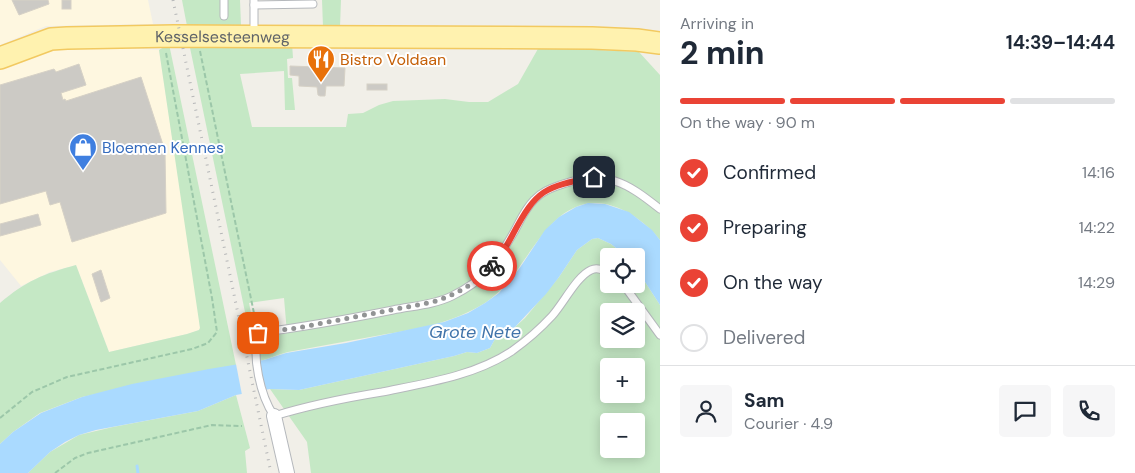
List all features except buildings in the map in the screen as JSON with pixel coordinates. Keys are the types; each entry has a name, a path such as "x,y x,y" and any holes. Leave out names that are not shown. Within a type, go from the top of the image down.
{"main road":[{"name":"Kesselsesteenweg","path":"0,58 52,39 163,36 570,39 637,40 660,43"}],"street":[{"path":"274,416 287,473"}],"lane":[{"path":"224,0 224,16"},
{"path":"254,37 254,3 313,4"},
{"path":"600,269 592,269 584,274 564,302 540,329 512,351 473,370 434,381 311,405 274,416 269,408 256,360 255,346 258,333 297,328 433,302 451,296 485,274 497,262 525,211 534,199 546,190 569,182 594,177 610,179 624,184 643,195 660,209"},
{"path":"629,293 660,335"}],"path":[{"path":"0,418 32,392 67,377 192,349 208,343 217,332 163,36"},
{"path":"197,36 258,333"},
{"path":"56,473 75,458 88,453 212,425 242,426"}],"shaded area":[{"path":"0,0 148,0 153,24 46,26 0,45"},
{"path":"66,45 159,50 197,301 199,330 109,352 76,265 50,272 21,286 0,260 0,66"}],"green space":[{"path":"182,0 240,0 241,25 187,26"},
{"path":"322,0 341,0 340,27 323,27"},
{"path":"189,43 292,43 293,58 287,59 288,78 292,78 295,110 285,110 284,71 240,74 252,127 346,127 348,114 363,113 393,101 445,99 488,102 518,84 539,47 639,52 660,75 660,240 645,225 627,212 606,204 585,204 569,210 556,220 499,292 473,310 422,328 288,352 260,361 257,350 260,339 287,333 284,298 249,303 254,328 255,360"},
{"path":"169,44 236,365 82,397 40,413 13,432 0,444 0,303 18,289 44,275 76,265 109,352 187,334 200,328 159,50"},
{"path":"598,238 611,244 616,248 600,248 600,293 645,293 645,282 660,305 660,473 311,473 307,442 270,389 299,390 467,352 477,353 490,348 495,339 515,327 525,318 559,277 577,250 592,239"},
{"path":"236,395 250,448 245,451 247,473 28,473 50,452 79,435 198,411"}],"water":[{"name":"Grote Nete","path":"588,203 605,204 629,212 652,230 660,240 660,305 645,282 645,248 616,248 598,238 592,239 577,250 546,294 515,327 495,339 490,348 477,353 467,352 299,390 270,389 236,395 198,411 96,430 65,442 50,452 28,473 0,473 0,444 13,432 41,413 82,397 132,384 264,360 286,353 346,343 444,322 468,313 499,293 519,269 545,230 559,217 576,207"}],"pier":[{"path":"259,359 265,391 242,395 236,364"}],"waterway":[{"path":"137,466 138,473"}],"railway":[{"path":"173,0 271,473"}],"way so far":[{"path":"258,333 297,328 433,302 451,296 470,285 492,266"}],"place":[{"name":"Bistro Voldaan","path":"321,83"},
{"name":"Bloemen Kennes","path":"83,171"}],"route":[{"path":"492,266 497,262 525,211 534,199 546,190 569,182 594,177"}]}
